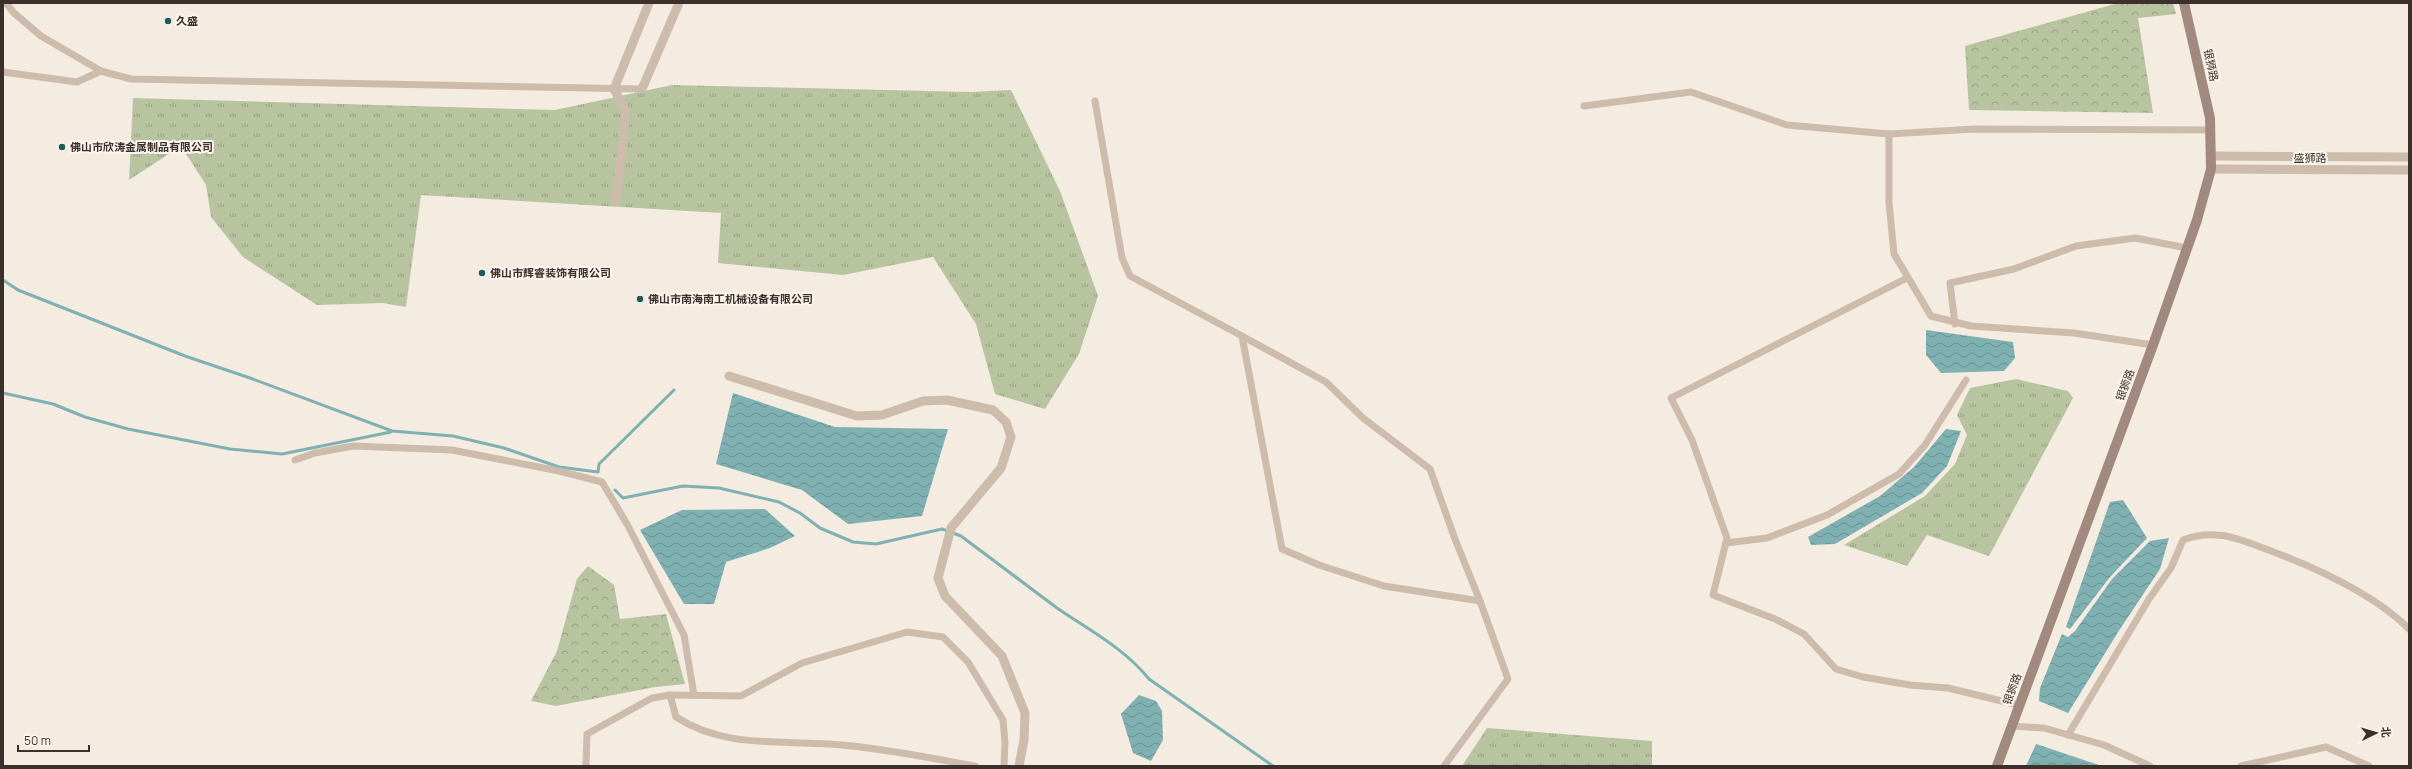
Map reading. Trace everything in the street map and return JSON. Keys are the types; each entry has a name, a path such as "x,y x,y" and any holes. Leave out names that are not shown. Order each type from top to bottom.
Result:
{"main road":[{"name":"银狮路","path":"1997,766 2153,345 2187,248 2211,169 2211,130 2184,3"}],"street":[{"path":"6,3 14,13 41,36 101,71 131,79 164,81 614,89 642,89 679,3"},
{"path":"614,89 649,3"},
{"path":"3,72 77,82 101,71"},
{"path":"614,89 626,111 616,202"},
{"path":"1584,106 1691,92 1787,125 1889,134 1975,129 2211,130"},
{"path":"1095,101 1122,258 1130,276 1326,382 1363,418 1430,469 1454,539 1480,601 1508,679 1444,766"},
{"path":"1889,134 1889,202 1894,254 1931,316 1955,324 2074,333 2153,345"},
{"name":"盛狮路","path":"2212,156 2409,158"},
{"name":"盛狮路","path":"2211,169 2409,170"},
{"path":"1955,324 1950,283 2014,269 2076,246 2135,238 2187,248"},
{"path":"1907,278 1671,398 1692,440 1727,538 1713,595 1775,619 1804,634 1836,669 1863,677 1910,685 1948,688 2018,706"},
{"path":"1242,336 1282,549 1319,565 1384,586 1480,601"},
{"path":"729,376 857,416 882,415 923,401 947,400 993,410 1006,422 1011,437 1001,468 950,531 938,578 945,596 1002,656 1025,713 1024,740 1019,766"},
{"path":"1726,543 1767,538 1827,515 1899,474 1925,445 1966,380"},
{"path":"295,460 315,453 353,446 452,450 559,471 602,482 627,524 684,635 694,695"},
{"path":"2068,735 2149,599 2171,568 2183,540 2196,535 2218,534 2302,562 2378,604 2409,629"},
{"path":"586,766 587,734 652,698 670,695 741,696 802,663 907,632 943,637 968,662 1003,720 1005,742 1004,766"},
{"path":"670,695 676,717 695,729 736,740 814,742 867,747 975,766"},
{"path":"2011,726 2044,728 2104,745 2150,766"},
{"path":"2241,766 2326,747 2369,766"}],"green space":[{"path":"2118,3 2173,3 2176,14 2138,18 2153,113 1969,110 1965,46"},
{"path":"672,85 970,92 1011,90 1060,191 1098,296 1079,354 1045,409 995,394 976,324 933,257 843,275 718,263 721,213 421,195 406,307 383,303 317,305 243,257 211,217 206,185 181,146 129,180 133,98 555,110"},
{"path":"2016,379 2068,391 2073,398 1989,556 1927,535 1907,566 1844,545 1925,496 1955,464 1967,435 1957,415 1970,388"},
{"path":"588,566 614,585 620,619 666,614 685,684 655,687 556,706 531,701 557,651 577,579"},
{"path":"1487,728 1652,741 1652,766 1462,766"}],"water":[{"path":"1926,330 2013,342 2015,358 2004,371 1941,373 1926,355"},
{"path":"733,393 835,427 948,429 922,516 848,524 802,490 716,464"},
{"path":"1946,429 1961,431 1947,466 1922,493 1835,544 1811,545 1808,537 1880,496 1914,467"},
{"path":"2123,500 2147,538 2110,577 2070,629 2066,627 2110,502"},
{"path":"765,509 795,536 770,548 726,562 714,604 684,604 640,530 682,510"},
{"path":"2169,538 2160,569 2120,629 2068,713 2039,701 2040,688 2062,634 2068,637 2075,631 2112,579 2150,541"},
{"path":"1139,695 1156,701 1162,711 1163,740 1151,761 1133,753 1121,714"},
{"path":"2036,744 2102,766 2026,766"}],"waterway":[{"path":"3,280 18,290 185,356 250,378 392,431 453,436 504,448 559,467 598,472 599,464 674,390"},
{"path":"3,393 53,404 85,417 128,429 230,449 282,454 391,432"},
{"path":"615,490 623,498 683,486 719,488 779,502 800,513 820,528 853,542 876,544 942,529 961,536 1057,608 1094,632 1129,658 1149,679 1273,766"}],"place":[{"name":"久盛","path":"168,21"},
{"name":"佛山市欣涛金属制品有限公司","path":"62,147"},
{"name":"佛山市辉睿装饰有限公司","path":"482,273"},
{"name":"佛山市南海南工机械设备有限公司","path":"640,299"}]}
